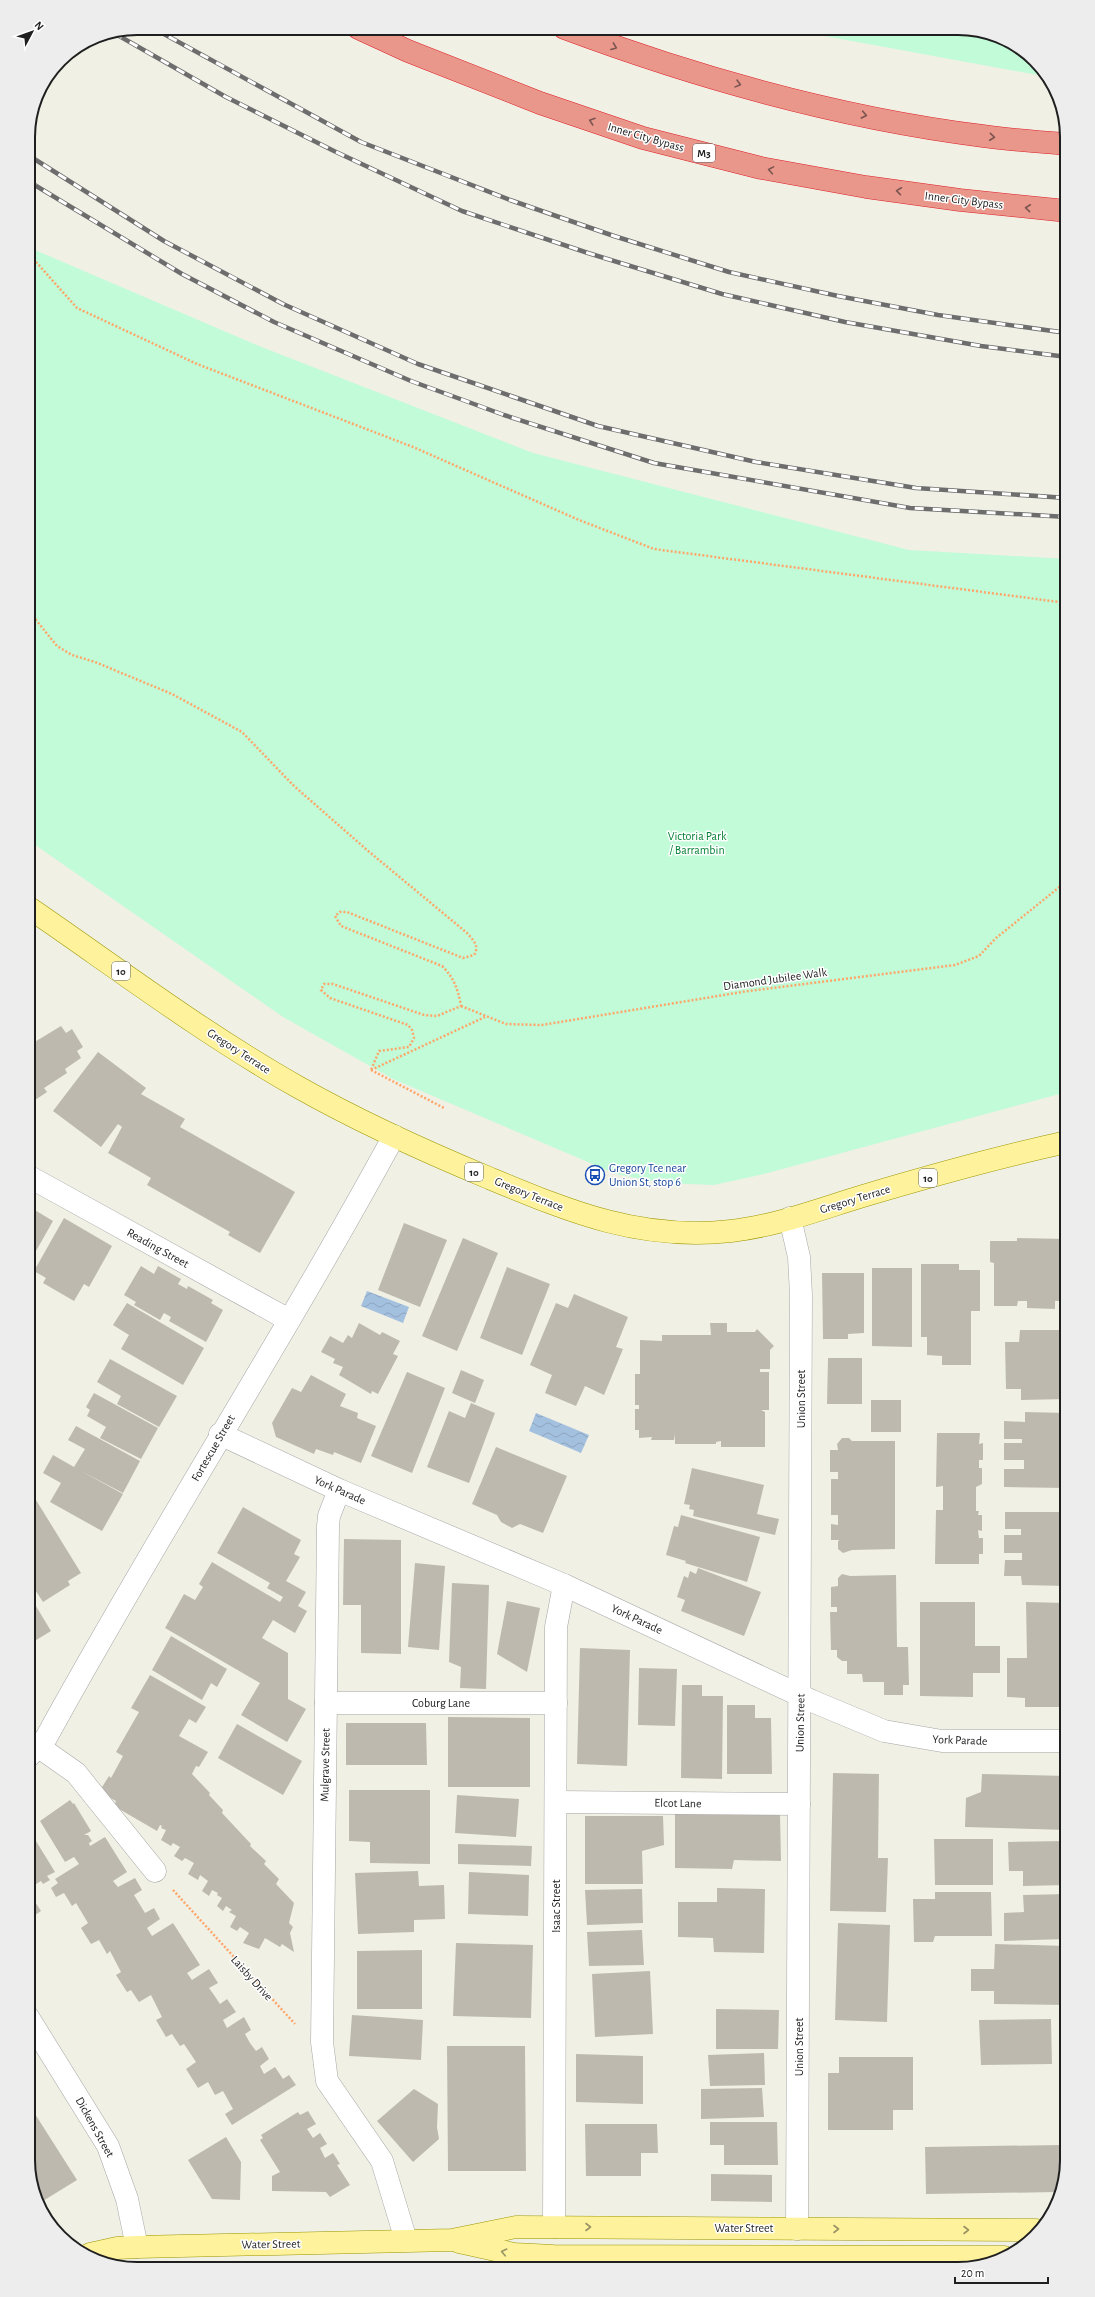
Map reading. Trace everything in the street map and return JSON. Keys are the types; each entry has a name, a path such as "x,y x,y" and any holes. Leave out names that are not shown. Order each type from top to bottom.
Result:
{"highway":[{"name":"Inner City Bypass","path":"373,35 408,51 533,100 643,138 762,168 866,187 960,200 1060,210"},
{"path":"583,35 639,56 828,108 936,129 1060,143"}],"main road":[{"name":"Gregory Terrace","path":"35,912 257,1063 333,1106 394,1136 555,1205 604,1222 639,1230 675,1234 732,1231 790,1218 907,1183 1060,1144"},
{"name":"Water Street","path":"96,2253 117,2248 137,2247 452,2240 516,2227 1032,2230"},
{"name":"Water Street","path":"452,2240 553,2262 989,2257"}],"street":[{"name":"Fortescue Street","path":"35,1750 220,1434 289,1320 394,1136"},
{"name":"Reading Street","path":"35,1180 289,1320"},
{"name":"Union Street","path":"790,1218 799,1257 800,1274 801,1695 797,2228"},
{"name":"York Parade","path":"220,1434 338,1490 564,1584 801,1695 884,1731 934,1740 1060,1740"},
{"name":"Mulgrave Street","path":"322,2042 328,1526 329,1516 338,1490"},
{"name":"Isaac Street","path":"554,2227 557,1802 556,1627 564,1584"},
{"name":"Coburg Lane","path":"326,1703 556,1703"},
{"path":"35,1752 76,1773 155,1871"},
{"name":"Elcot Lane","path":"557,1802 799,1804"},
{"name":"Dickens Street","path":"35,2028 108,2146 127,2199 137,2247"},
{"path":"322,2042 324,2069 327,2081 382,2161 406,2240"}],"path":[{"path":"35,261 77,308 197,364 413,447 579,520 654,548 1060,602"},
{"path":"35,619 57,646 72,655 102,664 172,694 242,732 294,786 367,850 467,933 476,944 476,951 469,958 347,912 340,912 334,916 341,926 442,966 453,977 459,993 461,1006 437,1016 424,1015 333,984 324,984 321,990 330,998 408,1025 412,1030 414,1038 409,1047 379,1051 371,1070"},
{"name":"Diamond Jubilee Walk","path":"461,1006 506,1024 542,1025 748,991 955,965 979,956 996,938 1060,887"},
{"path":"371,1070 486,1017"},
{"path":"371,1070 444,1108"},
{"name":"Laisby Drive","path":"155,1871 288,2019 322,2042"}],"green space":[{"path":"819,35 964,35 977,37 990,40 1014,52 1025,60 1039,75"},
{"name":"Victoria Park / Barrambin","path":"35,250 259,346 533,453 909,550 1060,559 1060,1094 764,1174 714,1185 662,1183 616,1174 393,1079 283,1017 35,845"}],"water":[{"path":"367,1291 409,1307 403,1323 361,1306"},
{"path":"536,1413 589,1435 581,1453 529,1431"}],"building":[{"path":"61,1026 66,1033 72,1029 83,1047 77,1051 81,1058 65,1069 67,1073 44,1088 47,1092 35,1100 35,1042"},
{"path":"98,1052 146,1088 141,1094 185,1119 180,1127 295,1192 260,1253 228,1235 230,1232 147,1185 151,1178 108,1153 122,1127 118,1124 101,1147 53,1111"},
{"path":"35,1210 53,1221 35,1253"},
{"path":"64,1218 112,1246 89,1287 84,1284 74,1301 43,1283 46,1278 35,1272"},
{"path":"404,1223 447,1240 420,1307 378,1290"},
{"path":"463,1238 498,1253 457,1351 422,1336"},
{"path":"1017,1238 1060,1239 1060,1301 1055,1301 1055,1309 1027,1308 1027,1301 1018,1301 1017,1306 994,1306 994,1263 990,1262 990,1241 1017,1241"},
{"path":"921,1264 959,1264 959,1270 980,1270 980,1311 971,1311 971,1365 942,1365 942,1356 927,1355 927,1337 921,1337"},
{"path":"141,1266 154,1274 158,1266 181,1279 178,1284 187,1289 188,1286 213,1300 211,1303 223,1310 206,1342 169,1321 171,1317 164,1313 160,1320 134,1305 136,1302 124,1295"},
{"path":"507,1267 550,1284 522,1355 480,1338"},
{"path":"872,1268 912,1268 912,1347 872,1346"},
{"path":"822,1273 864,1273 864,1333 848,1334 848,1339 823,1339"},
{"path":"574,1294 628,1317 616,1347 623,1349 604,1395 585,1386 576,1406 545,1393 552,1375 530,1365 556,1303 568,1308"},
{"path":"127,1303 204,1348 183,1385 121,1349 129,1335 113,1325"},
{"path":"359,1323 380,1335 382,1332 400,1341 393,1354 398,1356 378,1394 372,1391 371,1394 339,1375 343,1367 333,1363 335,1359 321,1352 330,1336 343,1343 348,1335 352,1338"},
{"path":"710,1323 727,1323 727,1332 755,1332 757,1329 774,1346 770,1350 770,1369 760,1369 760,1372 769,1372 769,1410 761,1410 765,1412 765,1447 721,1447 721,1441 716,1442 716,1444 675,1444 675,1434 674,1440 651,1440 652,1437 639,1438 639,1430 635,1430 635,1409 639,1409 639,1405 635,1405 635,1374 640,1374 640,1340 662,1341 662,1335 711,1335"},
{"path":"1020,1330 1060,1330 1060,1399 1021,1400 1021,1389 1006,1389 1005,1342 1019,1342"},
{"path":"828,1358 862,1358 862,1404 827,1404"},
{"path":"110,1359 177,1396 159,1427 117,1404 121,1396 97,1382"},
{"path":"461,1370 484,1380 475,1403 452,1393"},
{"path":"407,1372 445,1388 412,1473 371,1456"},
{"path":"311,1375 346,1394 340,1406 358,1413 357,1418 376,1426 361,1463 334,1452 333,1455 316,1449 314,1454 276,1437 272,1423 292,1388 301,1392"},
{"path":"94,1393 158,1428 141,1459 100,1438 106,1427 87,1416 90,1410 86,1407"},
{"path":"871,1400 901,1400 901,1432 871,1432"},
{"path":"471,1403 495,1413 469,1483 427,1467 449,1411 465,1418"},
{"path":"1025,1412 1060,1413 1060,1488 1004,1487 1004,1469 1024,1469 1024,1460 1004,1460 1004,1443 1022,1443 1022,1439 1004,1439 1004,1421 1025,1422"},
{"path":"76,1426 140,1461 123,1493 79,1470 123,1494 102,1531 50,1502 61,1483 43,1473 53,1455 74,1467 85,1449 68,1440"},
{"path":"937,1433 980,1433 979,1444 983,1443 983,1460 979,1460 979,1468 982,1468 982,1484 976,1487 976,1511 979,1511 978,1515 982,1515 982,1531 978,1530 979,1538 983,1538 983,1554 979,1554 979,1564 935,1564 936,1510 943,1510 943,1486 936,1487"},
{"path":"842,1438 849,1438 852,1441 895,1441 895,1549 852,1550 843,1553 838,1549 839,1540 831,1540 831,1524 838,1525 838,1515 831,1515 831,1479 838,1479 838,1472 830,1472 830,1450 838,1450 837,1444"},
{"path":"496,1447 567,1476 543,1533 520,1524 512,1528 501,1522 497,1515 472,1504"},
{"path":"692,1468 764,1485 757,1514 779,1519 775,1535 693,1516 694,1510 689,1509 690,1505 684,1504"},
{"path":"35,1501 81,1573 68,1581 70,1585 43,1602 35,1590"},
{"path":"243,1507 301,1540 294,1554 300,1557 286,1581 306,1592 298,1606 307,1611 295,1633 273,1620 262,1638 288,1653 288,1699 306,1709 287,1742 241,1715 260,1683 165,1628 184,1594 195,1600 203,1587 199,1584 212,1562 280,1602 283,1597 267,1588 270,1583 217,1553"},
{"path":"1005,1512 1060,1512 1060,1586 1022,1585 1021,1576 1004,1576 1005,1560 1022,1560 1022,1553 1004,1553 1004,1535 1021,1535 1021,1529 1005,1529"},
{"path":"681,1515 760,1537 747,1582 685,1563 686,1561 666,1555 674,1526 678,1527"},
{"path":"344,1539 401,1540 401,1654 361,1653 361,1605 343,1605"},
{"path":"415,1563 445,1566 439,1650 408,1647"},
{"path":"698,1568 761,1592 744,1636 681,1611 685,1600 677,1597 684,1576 688,1578 690,1571 696,1574"},
{"path":"842,1574 850,1576 896,1575 897,1647 908,1647 909,1685 903,1685 903,1695 884,1695 884,1682 863,1682 862,1674 847,1674 847,1661 842,1661 837,1657 837,1650 831,1650 830,1612 837,1612 837,1607 831,1607 831,1587 838,1586 838,1578"},
{"path":"452,1583 489,1585 486,1689 460,1688 461,1667 449,1662"},
{"path":"507,1601 540,1608 527,1672 497,1654"},
{"path":"920,1602 975,1602 975,1646 1000,1646 1000,1673 973,1673 973,1697 920,1696"},
{"path":"1026,1602 1060,1603 1060,1707 1025,1707 1025,1698 1007,1697 1007,1658 1027,1658"},
{"path":"35,1605 51,1631 35,1641"},
{"path":"171,1636 227,1669 217,1687 211,1683 202,1700 152,1670"},
{"path":"580,1648 630,1650 627,1766 577,1764"},
{"path":"639,1668 677,1669 675,1726 638,1725"},
{"path":"150,1675 206,1707 196,1723 189,1719 179,1736 208,1752 199,1767 196,1766 192,1774 210,1793 209,1795 223,1810 222,1813 251,1844 250,1846 266,1861 264,1864 279,1879 276,1884 294,1903 289,1923 293,1927 290,1933 294,1952 282,1944 280,1947 265,1938 259,1949 243,1943 249,1933 240,1927 237,1931 230,1927 236,1916 229,1912 232,1910 226,1906 223,1911 217,1906 222,1898 217,1895 218,1893 212,1890 209,1896 202,1891 208,1881 200,1875 198,1880 188,1874 194,1863 185,1858 182,1861 174,1856 180,1847 173,1843 171,1846 161,1840 166,1830 161,1828 162,1826 160,1825 157,1831 114,1806 116,1801 99,1792 109,1776 111,1778 123,1756 116,1752 139,1712 131,1708"},
{"path":"682,1685 702,1685 702,1696 723,1696 722,1779 681,1778"},
{"path":"727,1705 755,1705 755,1718 771,1718 772,1774 727,1774"},
{"path":"448,1717 530,1718 530,1787 448,1787"},
{"path":"346,1723 426,1723 427,1765 346,1765"},
{"path":"237,1724 302,1761 283,1795 218,1758"},
{"path":"833,1773 879,1774 878,1858 888,1858 886,1912 830,1911"},
{"path":"982,1774 1060,1776 1060,1830 965,1827 966,1798 981,1792"},
{"path":"349,1790 430,1790 430,1864 370,1863 370,1842 349,1841"},
{"path":"457,1795 519,1799 516,1837 455,1833"},
{"path":"70,1800 73,1804 74,1803 91,1831 84,1835 88,1835 92,1841 89,1843 90,1846 105,1837 127,1872 113,1881 118,1887 135,1878 142,1890 134,1895 145,1913 154,1908 160,1919 147,1928 152,1936 173,1923 200,1965 187,1973 192,1980 209,1969 218,1983 209,1988 220,2004 227,1999 236,2012 223,2020 227,2028 244,2017 251,2030 245,2034 250,2043 256,2051 262,2047 269,2059 260,2066 264,2074 275,2067 283,2079 289,2075 296,2085 232,2125 225,2114 233,2109 223,2091 215,2095 208,2082 198,2088 186,2069 196,2062 184,2044 180,2046 172,2034 166,2037 156,2020 162,2017 151,1995 139,2002 131,1990 127,1992 116,1975 121,1972 110,1951 107,1954 99,1940 91,1944 81,1928 88,1923 76,1903 72,1906 64,1893 56,1897 51,1888 58,1883 55,1879 79,1864 74,1857 65,1862 40,1821"},
{"path":"675,1813 780,1814 781,1861 734,1860 732,1869 675,1868"},
{"path":"585,1816 663,1816 664,1845 642,1851 643,1884 585,1884"},
{"path":"35,1839 55,1872 47,1876 50,1880 43,1884 41,1881 35,1885"},
{"path":"934,1839 993,1839 993,1885 935,1885"},
{"path":"1060,1841 1060,1885 1023,1886 1023,1871 1009,1871 1008,1842"},
{"path":"458,1844 532,1846 531,1866 458,1864"},
{"path":"418,1871 419,1886 444,1885 445,1919 414,1920 414,1932 358,1934 355,1873"},
{"path":"469,1872 529,1875 528,1916 468,1914"},
{"path":"717,1888 765,1889 764,1953 714,1952 713,1938 678,1937 678,1902 717,1902"},
{"path":"642,1889 643,1923 587,1925 585,1890"},
{"path":"935,1892 991,1892 992,1936 935,1936 933,1942 914,1942 913,1899 935,1899"},
{"path":"1060,1894 1060,1939 1004,1941 1004,1913 1024,1912 1023,1895"},
{"path":"35,1902 41,1911 35,1915"},
{"path":"838,1923 890,1925 887,2022 835,2020"},
{"path":"642,1930 644,1965 589,1966 587,1932"},
{"path":"456,1943 533,1945 531,2018 453,2016"},
{"path":"995,1944 1060,1946 1060,2005 994,2004 994,1991 971,1991 971,1969 994,1969"},
{"path":"422,1950 422,2009 357,2009 357,1951"},
{"path":"650,1971 653,2034 595,2037 592,1974"},
{"path":"716,2009 779,2010 778,2049 716,2049"},
{"path":"352,2015 423,2020 421,2060 349,2056"},
{"path":"1051,2019 1052,2064 981,2065 979,2020"},
{"path":"447,2046 525,2046 526,2171 448,2171"},
{"path":"764,2053 765,2085 710,2086 708,2055"},
{"path":"576,2054 643,2056 643,2104 576,2102"},
{"path":"839,2057 913,2057 913,2110 893,2110 893,2130 828,2130 828,2073 839,2073"},
{"path":"762,2088 764,2117 701,2119 701,2089"},
{"path":"414,2089 438,2104 437,2127 439,2139 413,2162 377,2121"},
{"path":"308,2111 316,2124 307,2129 313,2138 320,2133 327,2144 320,2148 325,2158 333,2153 340,2164 337,2165 350,2185 330,2197 326,2192 272,2191 272,2176 280,2172 260,2140 263,2138 261,2135 298,2112 300,2115"},
{"path":"35,2114 77,2180 44,2200 40,2192 36,2173"},
{"path":"710,2122 777,2122 778,2165 724,2165 724,2145 710,2145"},
{"path":"585,2124 657,2124 658,2153 641,2153 641,2176 586,2176"},
{"path":"226,2137 241,2162 240,2200 212,2199 188,2160"},
{"path":"1060,2145 1060,2166 1055,2192 926,2194 925,2147"},
{"path":"711,2174 772,2175 772,2202 711,2201"}],"railway":[{"path":"166,35 361,142 510,200 614,236 729,272 838,296 938,315 1060,332"},
{"path":"120,37 226,97 334,151 462,211 588,253 722,294 845,322 981,346 1060,356"},
{"path":"35,159 164,241 283,304 418,364 598,426 756,462 916,488 1060,498"},
{"path":"35,185 182,274 274,322 411,381 504,415 654,463 910,508 1060,517"}],"place":[{"name":"Gregory Tce near Union St, stop 6","path":"595,1175"}]}
